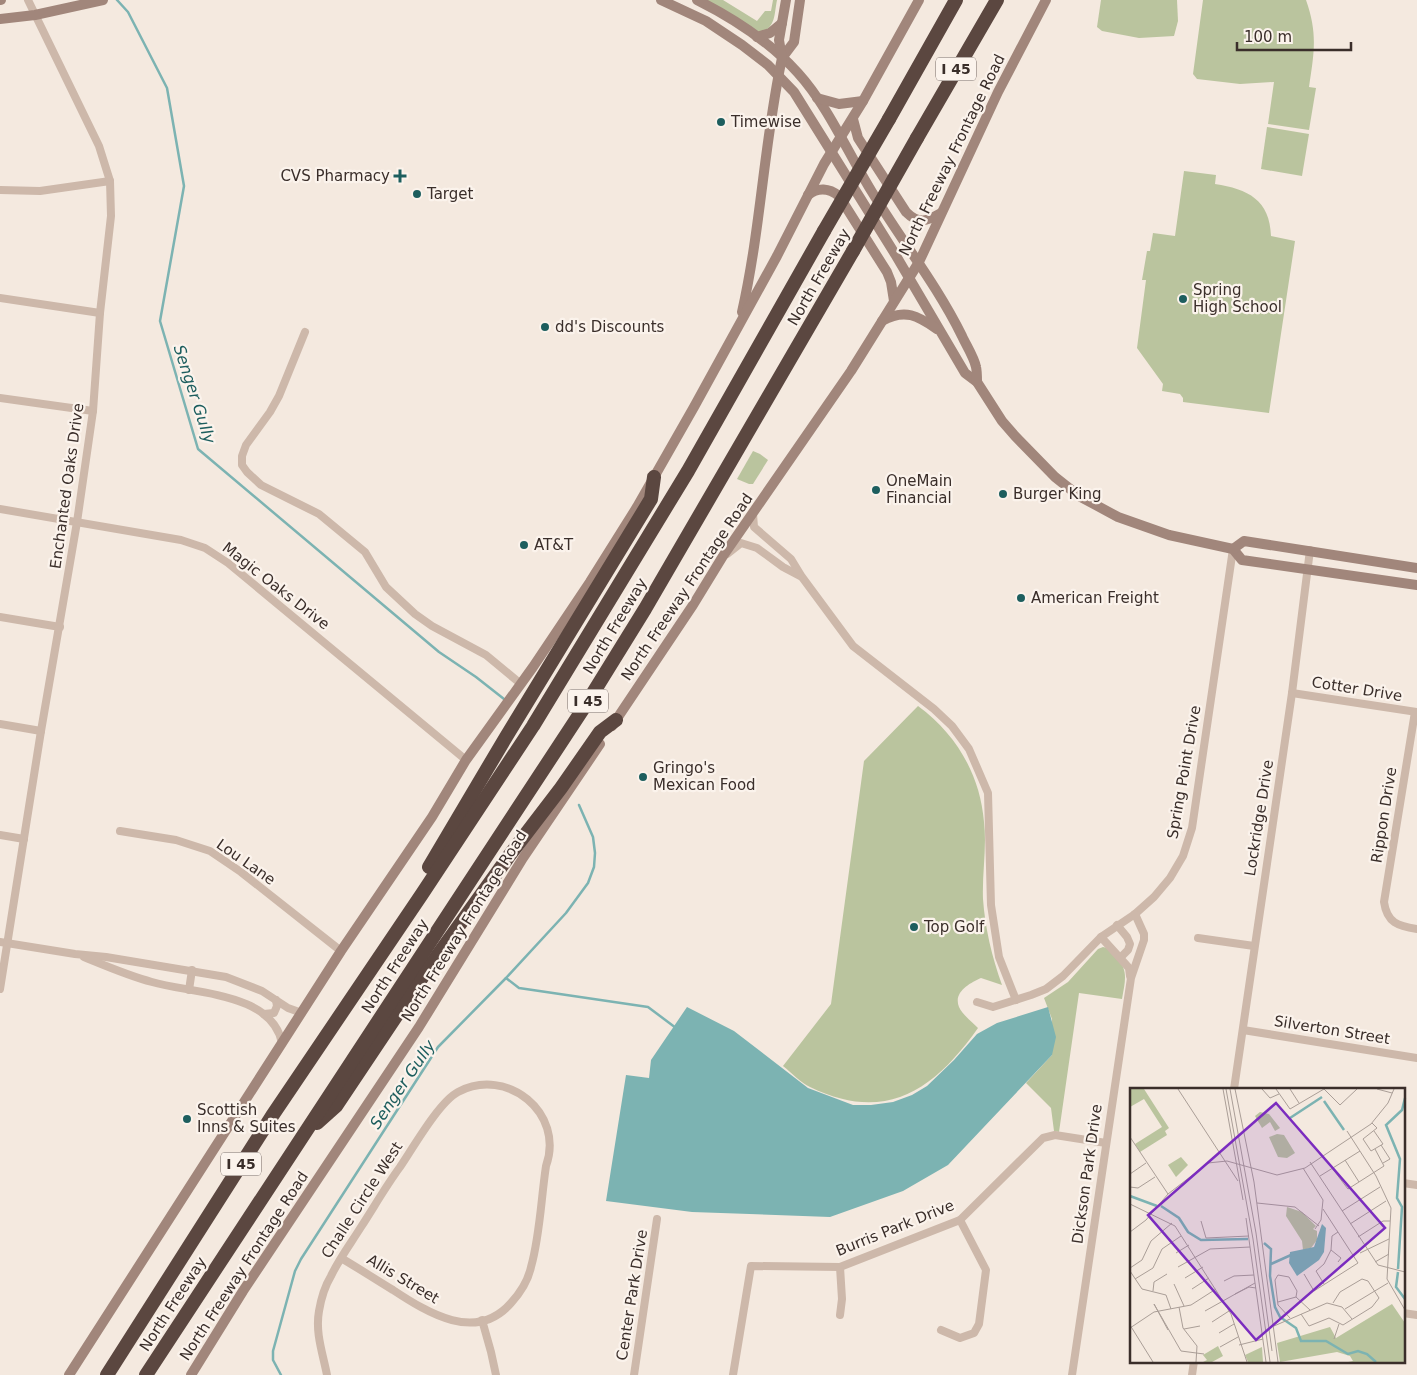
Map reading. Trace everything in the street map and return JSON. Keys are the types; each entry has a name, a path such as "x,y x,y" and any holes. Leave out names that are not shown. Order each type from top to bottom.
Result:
{"highway":[{"name":"North Freeway","path":"106,1375 272,1116 492,788 559,683 688,471 956,0"},
{"name":"North Freeway","path":"146,1375 585,706 645,609 997,0"},
{"path":"380,956 383,936 435,858 651,499 654,477"},
{"path":"302,1137 336,1106 427,970 509,856 561,788 600,732 616,720"}],"main road":[{"path":"661,0 706,21 742,45 768,65 794,92 832,150 965,373 977,382 1002,421 1015,436 1055,477 1079,496 1118,517 1169,535 1233,549 1242,560 1417,585"},
{"path":"697,0 714,8 757,37 797,72 817,98 898,234 919,262 956,324 976,366 977,382"},
{"path":"740,323 751,275 764,171 782,58 780,40 786,0"},
{"path":"782,58 794,42 800,0"},
{"path":"70,1375 341,951 432,817 466,760 590,582 654,477 777,256 832,150 853,119 918,0"},
{"name":"North Freeway Frontage Road","path":"191,1375 243,1291 419,1027 523,858 693,605 723,556 851,371 882,322 919,262 998,92 1046,0"},
{"path":"0,19 35,15 99,1"},
{"path":"757,37 770,33 782,22"},
{"path":"817,98 839,104 863,101"},
{"path":"853,119 858,138 906,212 913,218 922,221 931,219 941,213"},
{"path":"807,196 816,191 826,189 839,196 883,264 891,282 894,301"},
{"path":"882,322 891,317 907,314 920,318 941,332"},
{"path":"1233,549 1244,541 1417,568"}],"street":[{"name":"Enchanted Oaks Drive","path":"0,989 4,942 24,839 60,627 93,411 100,313 111,216 110,181 100,146 28,0"},
{"path":"0,190 40,191 110,181"},
{"path":"0,298 100,313"},
{"path":"305,332 279,396 246,445 242,456 242,465 261,485 319,514 365,552 386,587 415,614 432,626 486,654 520,684"},
{"path":"0,398 93,411"},
{"name":"Magic Oaks Drive","path":"0,509 182,540 215,554 466,760"},
{"path":"753,514 754,526 791,559 802,577 854,646 934,709 952,726 969,749 988,793 991,905 999,957 1016,1000"},
{"path":"723,556 742,543 757,548 783,567 802,577"},
{"name":"Spring Point Drive","path":"977,1002 993,1007 1046,989 1063,976 1101,937 1135,914 1154,897 1170,878 1182,856 1192,828 1233,549"},
{"name":"Lockridge Drive","path":"1234,1088 1292,693 1310,550"},
{"path":"0,617 60,627"},
{"name":"Cotter Drive","path":"1292,693 1416,712"},
{"name":"Rippon Drive","path":"1416,712 1384,902 1386,912 1391,920 1404,927 1417,929"},
{"path":"0,724 41,731"},
{"name":"Lou Lane","path":"120,831 176,840 210,852 241,872 341,951"},
{"path":"0,835 24,839"},
{"name":"Dickson Park Drive","path":"1072,1375 1130,978 1144,940 1144,934 1135,914"},
{"path":"1117,925 1130,944 1128,950 1120,958"},
{"path":"1101,937 1128,968 1130,978"},
{"path":"1198,938 1254,946"},
{"path":"4,942 192,970 239,981 262,991 288,1008 302,1013"},
{"path":"75,954 152,982 234,1000 264,1014 277,1027 282,1043"},
{"path":"189,990 192,970"},
{"path":"264,1014 274,1013 277,1006 276,1000"},
{"name":"Silverton Street","path":"1243,1030 1417,1058"},
{"name":"Challe Circle West","path":"327,1375 319,1338 319,1311 324,1289 341,1258 390,1181 449,1099 458,1092 476,1086 490,1084 496,1086"},
{"name":"Allis Street","path":"341,1258 422,1309 442,1318 470,1324 505,1311 524,1286 531,1268 550,1138 541,1115 533,1104 516,1092 496,1086"},
{"name":"Burris Park Drive","path":"733,1375 751,1266 840,1267 960,1220 1043,1138 1055,1135 1106,1143"},
{"path":"1404,1183 1417,1185"},
{"name":"Center Park Drive","path":"634,1375 657,1219"},
{"path":"941,1330 960,1338 974,1332 980,1324 986,1270 960,1220"},
{"path":"840,1267 842,1298 840,1315"},
{"path":"1404,1313 1417,1315"},
{"path":"482,1320 496,1375"},
{"path":"1192,1375 1194,1362"}],"green space":[{"path":"706,0 723,0 757,21 765,11 771,11 773,0 777,0 772,23 762,33"},
{"path":"1101,0 1177,0 1178,21 1174,36 1139,38 1102,31 1097,27"},
{"path":"1203,0 1306,0 1314,34 1309,87 1316,88 1309,130 1268,124 1274,82 1240,84 1197,79 1193,74"},
{"path":"1267,127 1309,134 1302,176 1261,169"},
{"path":"1184,171 1216,175 1215,184 1238,189 1255,198 1262,205 1266,213 1270,224 1271,236 1295,241 1269,413 1183,402 1180,394 1162,391 1163,384 1137,348 1146,280 1142,280 1147,251 1150,251 1153,233 1175,236"},
{"path":"753,451 768,460 753,484 749,484 737,479"},
{"name":"Top Golf","path":"918,706 932,717 955,742 971,772 982,804 985,831 983,899 985,921 1002,985 981,978 968,985 960,993 958,997 959,1007 978,1028 944,1069 926,1084 906,1095 885,1101 862,1102 837,1098 810,1087 783,1066 831,1004 864,761"},
{"path":"1103,947 1110,951 1123,967 1125,976 1122,999 1079,993 1059,1132 1054,1131 1051,1108 1026,1083 1052,1055 1052,1019 1044,998 1068,982 1098,949"}],"water":[{"path":"687,1007 734,1031 808,1088 853,1105 893,1102 912,1095 927,1086 977,1034 997,1023 1048,1007 1056,1037 1052,1055 948,1165 903,1191 830,1217 692,1212 606,1201 626,1075 649,1078 651,1060"}],"waterway":[{"name":"Senger Gully","path":"117,0 128,12 167,88 184,186 160,321 198,449 439,652 504,699"},
{"name":"Senger Gully","path":"281,1375 273,1360 273,1351 295,1271 301,1259 438,1047 506,978 566,913 588,883 594,867 595,853 593,837 579,805"},
{"path":"506,978 519,988 648,1007 676,1028"}],"place":[{"name":"Timewise","path":"721,122"},
{"name":"CVS Pharmacy","path":"400,176"},
{"name":"Target","path":"417,194"},
{"name":"Spring High School","path":"1183,299"},
{"name":"dd's Discounts","path":"545,327"},
{"name":"OneMain Financial","path":"876,490"},
{"name":"Burger King","path":"1003,494"},
{"name":"AT&T","path":"524,545"},
{"name":"American Freight","path":"1021,598"},
{"name":"Gringo's Mexican Food","path":"643,777"},
{"name":"Top Golf","path":"914,927"},
{"name":"Scottish Inns & Suites","path":"187,1119"}]}
